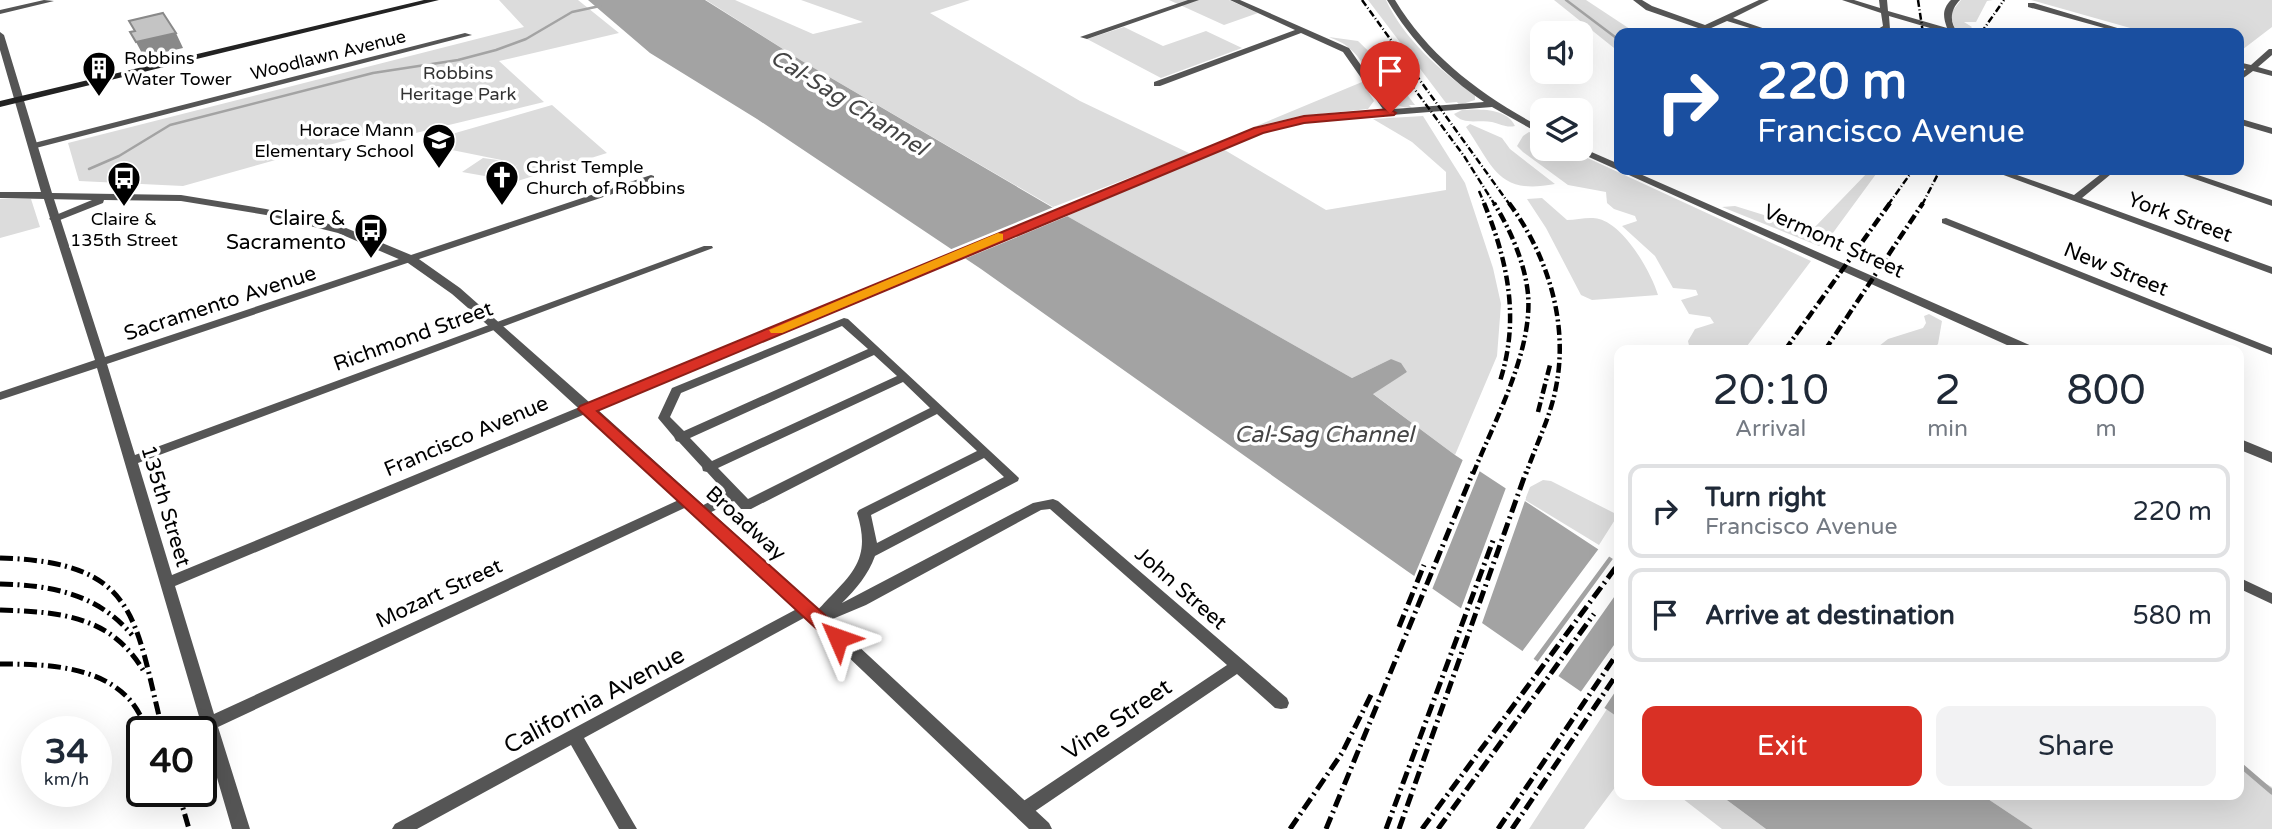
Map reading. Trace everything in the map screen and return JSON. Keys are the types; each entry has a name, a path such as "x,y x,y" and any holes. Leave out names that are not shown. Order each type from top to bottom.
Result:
{"main road":[{"path":"0,104 435,0"}],"street":[{"path":"1084,37 1195,0"},
{"path":"1234,0 1346,50 1390,113"},
{"path":"1391,0 1417,38 1433,55 1495,104 1530,125"},
{"path":"1637,0 1650,8 1705,28 1765,0"},
{"path":"1846,0 1937,28"},
{"path":"1883,0 1885,28"},
{"path":"1951,28 1946,11 1948,5 1955,0"},
{"path":"0,12 50,1"},
{"path":"2031,5 2112,28"},
{"path":"1727,18 1758,28"},
{"path":"1157,84 1302,30"},
{"path":"0,35 3,55 48,196"},
{"name":"Woodlawn Avenue","path":"33,146 468,35"},
{"path":"2244,75 2272,51"},
{"path":"2244,66 2272,74"},
{"name":"Francisco Avenue","path":"168,583 1063,210 1282,123 1495,104"},
{"path":"2244,123 2272,131"},
{"name":"Vermont Street","path":"1593,157 1614,166"},
{"path":"4,195 29,187 37,181 41,172"},
{"name":"Vermont Street","path":"1634,175 2017,345"},
{"name":"York Street","path":"2009,175 2270,268"},
{"path":"2075,199 2105,175"},
{"path":"2189,175 2272,203"},
{"name":"Sacramento Avenue","path":"0,396 651,178"},
{"name":"Broadway","path":"4,195 181,198 266,212 342,230 412,260 456,291 497,326 813,614 1042,829"},
{"name":"135th Street","path":"48,196 101,362 206,716"},
{"path":"55,219 110,197"},
{"name":"New Street","path":"1946,221 2272,352"},
{"name":"Richmond Street","path":"131,461 708,248"},
{"path":"871,552 1013,478 939,408 845,321 676,391 664,418 746,506 939,408"},
{"path":"680,438 876,350"},
{"path":"708,468 905,377"},
{"path":"2244,446 2272,458"},
{"path":"813,614 861,574 871,552 871,532 864,513 986,452"},
{"name":"Mozart Street","path":"217,720 694,506 734,495"},
{"name":"California Avenue","path":"401,829 813,614 861,601 1038,506 1053,504"},
{"name":"John Street","path":"1053,504 1281,703"},
{"path":"2244,585 2272,599"},
{"name":"Vine Street","path":"1022,811 1238,665"},
{"path":"575,737 628,829"},
{"name":"135th Street","path":"217,753 241,829"}],"green space":[{"name":"Robbins Heritage Park","path":"499,0 578,0 619,33 499,61 544,102 395,138 390,128 183,186 79,181 68,143 524,27"},
{"path":"706,0 735,0 813,34 863,22 801,0 970,0 930,13 1080,101 1191,154 1053,207 802,61"},
{"path":"1169,0 1229,0 1258,13 1224,25"},
{"path":"1368,0 1386,0 1413,41 1436,65 1475,95 1475,100 1459,105 1457,102 1446,103"},
{"path":"1554,0 1586,0 1628,28 1614,28 1614,48 1593,31 1593,21 1580,21"},
{"path":"1961,0 1993,0 1987,1 1976,22 1964,22 1971,28 1955,28 1950,14"},
{"path":"2031,0 2272,0 2272,27 2244,48 2244,28 2130,28"},
{"path":"1124,27 1163,46 1206,31 1242,48 1161,78 1087,39"},
{"path":"1329,37 1358,41 1388,70 1415,105 1409,105 1412,108 1399,106 1390,101 1382,94 1357,56 1345,45"},
{"path":"1362,82 1374,101 1368,109 1300,116 1254,127"},
{"path":"552,105 607,153 498,187 496,180 519,164 496,178 462,172 483,158 511,162 447,149 438,138"},
{"path":"1462,110 1499,113 1511,120 1515,126 1462,120 1454,114"},
{"path":"1423,116 1465,183 1493,268 1501,304 1497,356 1455,455 1372,393 1407,372 1391,359 1352,378 1067,216 1223,149 1326,210 1446,190 1446,172 1412,142 1373,119"},
{"path":"1470,124 1502,138 1510,149 1555,184 1536,186 1509,182 1491,166 1466,127"},
{"path":"1530,132 1530,157 1517,146 1523,136"},
{"path":"1535,161 1593,161 1614,170 1614,175 1624,175 1811,261 1748,345 1689,345 1688,341 1695,329 1714,323 1710,317 1689,314 1681,300 1698,295 1696,290 1673,288 1655,256 1622,226 1637,221 1635,216 1614,209 1607,203 1606,192 1568,185"},
{"path":"1865,175 1875,175 1827,241 1819,246 1722,207 1735,206 1812,230"},
{"path":"1542,198 1567,220 1595,218 1609,223 1636,251 1658,295 1592,300 1581,295 1546,228 1527,199"},
{"path":"0,199 31,199 40,227 0,238"},
{"path":"1929,314 1942,321 1937,345 1880,345 1888,339 1923,328 1926,323 1924,316"},
{"path":"1543,480 1551,481 1614,513 1614,521 1599,545 1525,500 1530,487"},
{"path":"1607,709 1614,714 1614,789 1584,829 1529,829"},
{"path":"2244,768 2255,778 2272,787 2272,829 2033,829 1990,800 2244,800"},
{"path":"1684,800 1727,800 1766,829 1722,829"}],"water":[{"name":"Cal-Sag Channel","path":"588,0 705,0 802,61 1067,216 1352,378 1391,359 1401,363 1407,372 1373,394 1455,455 1614,560 1614,715 981,269 757,119 650,53"},
{"path":"1727,800 1990,800 2033,829 1766,829"}],"pier":[{"path":"1056,206 1070,215 962,260 949,250"},
{"path":"1464,457 1481,468 1431,592 1413,579"},
{"path":"1507,485 1526,498 1481,626 1460,611"},
{"path":"1600,547 1611,554 1532,661 1521,653"},
{"path":"1614,557 1614,597 1557,678 1536,664"},
{"path":"1614,645 1614,694 1603,710 1580,693"}],"building":[{"path":"163,13 176,33 136,42 130,32 135,31 129,21"}],"waterway":[{"path":"1566,0 1614,36"},
{"path":"89,169 119,156 170,125 373,73 458,60 496,50 526,39 572,12 600,6"},
{"path":"2244,768 2272,792"}],"railway":[{"path":"1362,0 1510,205"},
{"path":"1918,0 1922,28"},
{"path":"1984,28 2004,0"},
{"path":"1410,83 1464,156 1495,205"},
{"path":"1888,205 1909,175"},
{"path":"1922,205 1937,175"},
{"path":"1479,191 1485,205"},
{"path":"1484,203 1505,269 1510,313 1506,358 1500,381"},
{"path":"1473,474 1510,386 1528,316 1528,294 1520,258 1494,203"},
{"path":"1509,203 1535,245 1545,268 1560,342 1555,392 1526,474"},
{"path":"1789,345 1890,203"},
{"path":"1828,345 1923,203"},
{"path":"1538,412 1550,365"},
{"path":"1326,829 1473,472"},
{"path":"1399,829 1526,472"},
{"path":"1386,829 1494,538"},
{"path":"0,558 46,562 80,571 105,585 123,604 135,628 159,716"},
{"path":"1399,627 1424,565"},
{"path":"1422,829 1614,570"},
{"path":"0,584 37,587 72,594 104,610 132,635"},
{"path":"0,610 62,615 99,627 130,652 143,670"},
{"path":"1438,829 1594,614"},
{"path":"1498,829 1614,658"},
{"path":"0,664 51,666 86,673 116,688 129,699 141,716"},
{"path":"1512,829 1614,678"},
{"path":"1290,829 1342,753 1373,691"},
{"path":"183,807 189,829"}],"slow traffic":[{"path":"777,330 998,237"}],"place":[{"name":"Robbins Water Tower","path":"99,98"},
{"name":"Horace Mann Elementary School","path":"439,170"},
{"name":"Christ Temple Church of Robbins","path":"502,207"},
{"name":"Claire & 135th Street","path":"124,208"},
{"name":"Claire & Sacramento","path":"371,260"}],"route":[{"path":"838,638 586,409 1259,130 1304,119 1390,113"}]}
